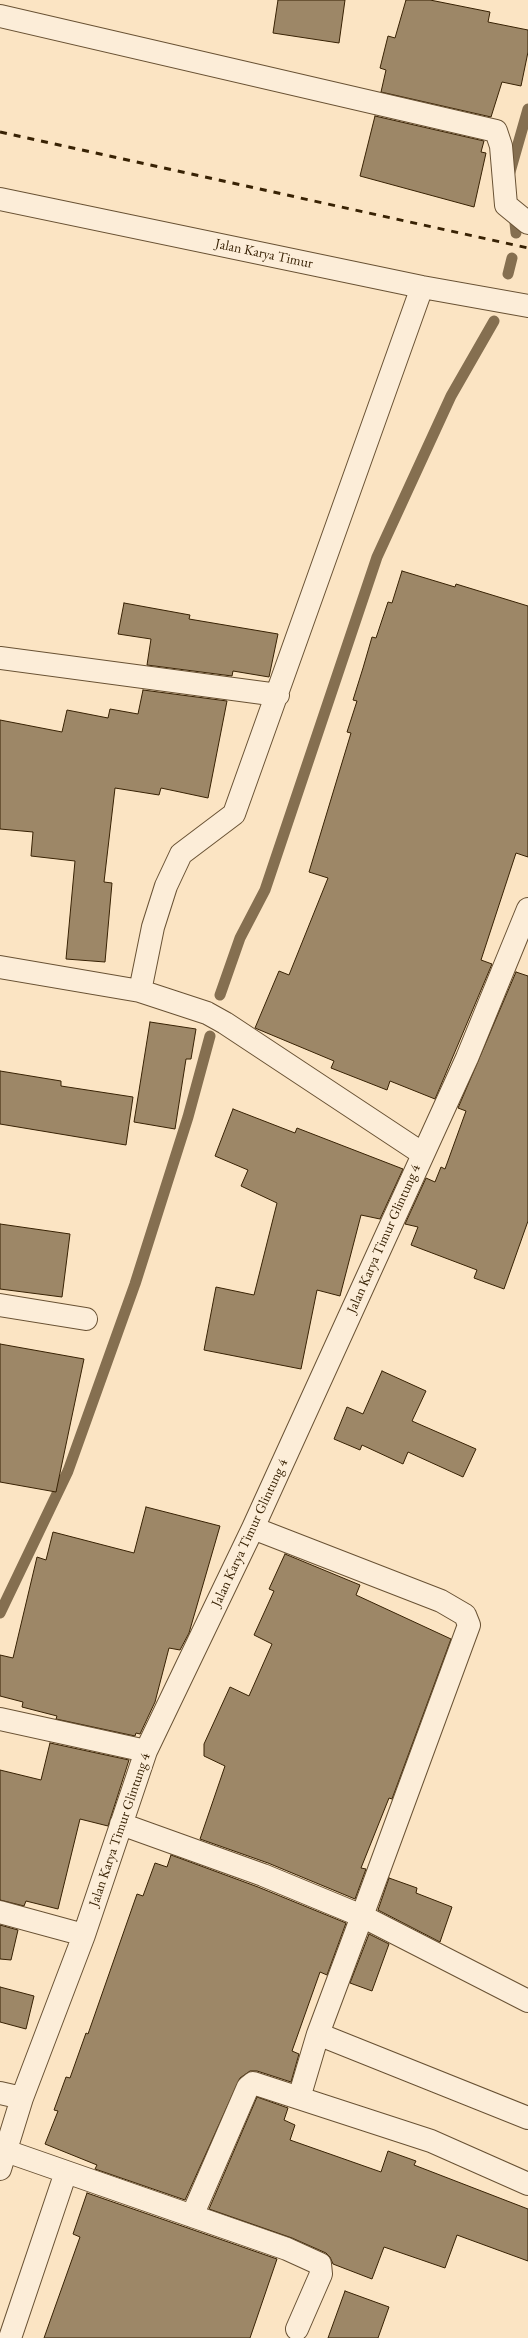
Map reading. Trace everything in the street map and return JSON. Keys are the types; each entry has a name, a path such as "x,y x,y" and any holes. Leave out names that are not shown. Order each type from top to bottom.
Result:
{"street":[{"path":"0,16 496,131 501,146 506,205 528,223"},
{"name":"Jalan Karya Timur","path":"0,199 422,287 528,306"},
{"path":"140,991 153,927 166,886 182,854 234,814 278,695 422,287"},
{"path":"0,658 278,695"},
{"name":"Jalan Karya Timur Glintung 4","path":"3,2160 22,2098 84,1935 146,1751 253,1528 467,1058 528,909"},
{"path":"0,968 140,991 207,1013 225,1023 423,1154"},
{"path":"0,1305 86,1319"},
{"path":"253,1528 441,1601 465,1615 469,1625 318,2034 299,2098"},
{"path":"0,1719 146,1751"},
{"path":"121,1824 263,1875 362,1916 528,2001"},
{"path":"0,1912 84,1935"},
{"path":"318,2034 528,2118"},
{"path":"192,2216 248,2087 254,2084 431,2142 528,2184"},
{"path":"0,2093 22,2098"},
{"path":"3,2160 66,2172 287,2249 320,2264 321,2274 297,2329"},
{"path":"10,2338 66,2172"}],"building":[{"path":"278,0 345,0 339,43 273,33"},
{"path":"406,0 430,0 490,12 488,22 528,30 528,52 521,86 502,82 491,117 381,92 386,70 380,68 388,36 395,38"},
{"path":"375,116 484,141 481,152 486,153 474,207 360,176"},
{"path":"402,571 455,587 456,584 528,606 528,857 516,853 481,960 492,964 435,1099 390,1081 387,1090 331,1068 334,1061 255,1028 279,971 289,975 328,878 309,872 351,733 347,732 357,701 353,700 372,637 376,638 388,602 392,603"},
{"path":"124,603 190,615 189,619 278,634 269,677 233,671 232,676 147,665 151,639 118,634"},
{"path":"143,690 227,701 208,798 161,788 159,795 115,788 104,882 112,883 105,962 66,959 75,861 31,856 33,832 0,829 0,720 62,732 67,710 108,718 110,709 138,714"},
{"path":"516,972 528,976 528,1221 504,1289 474,1278 477,1270 411,1245 418,1227 405,1224 426,1178 435,1182 441,1167 445,1169 466,1111 458,1108"},
{"path":"150,1022 196,1029 191,1059 186,1059 175,1129 134,1122"},
{"path":"0,1071 61,1081 61,1086 133,1097 126,1145 0,1124"},
{"path":"233,1109 295,1133 297,1128 403,1169 380,1219 361,1215 340,1296 317,1290 301,1369 204,1350 216,1287 254,1295 277,1203 241,1186 248,1170 215,1156"},
{"path":"0,1224 70,1234 62,1297 0,1289"},
{"path":"0,1344 84,1359 56,1492 0,1482"},
{"path":"382,1371 426,1391 412,1421 476,1449 463,1477 408,1452 403,1464 362,1445 360,1450 334,1439 347,1407 363,1414"},
{"path":"146,1507 220,1526 189,1633 180,1650 169,1648 155,1702 140,1734 136,1733 135,1736 56,1719 57,1716 22,1707 23,1702 0,1696 0,1655 13,1658 37,1557 46,1560 53,1532 134,1553"},
{"path":"285,1554 360,1585 356,1595 451,1639 392,1799 389,1798 361,1868 366,1869 355,1899 268,1863 200,1839 225,1766 204,1756 204,1744 230,1687 249,1696 272,1644 254,1635 274,1591 269,1589"},
{"path":"50,1743 129,1760 108,1826 80,1819 58,1909 26,1901 24,1906 0,1900 0,1770 41,1780"},
{"path":"171,1855 258,1887 346,1923 327,1975 320,1972 292,2051 299,2054 291,2082 257,2071 250,2071 240,2078 185,2200 95,2169 97,2165 45,2144 58,2111 54,2110 66,2077 70,2078 86,2033 88,2034 137,1894 143,1896 155,1863 167,1867"},
{"path":"389,1878 417,1888 416,1893 452,1907 440,1942 378,1910"},
{"path":"0,1925 18,1930 11,1960 0,1959"},
{"path":"369,1934 389,1944 372,1991 350,1983"},
{"path":"0,1987 34,1996 26,2029 0,2022"},
{"path":"257,2097 288,2108 284,2120 295,2125 290,2140 381,2172 388,2151 416,2161 414,2165 528,2209 528,2261 457,2235 445,2268 384,2247 372,2279 333,2264 330,2257 326,2253 292,2238 209,2209"},
{"path":"87,2193 277,2259 250,2338 44,2338 80,2237 73,2234"},
{"path":"345,2291 389,2307 378,2338 328,2338"}],"waterway":[{"path":"510,172 528,109"},
{"path":"514,213 516,233"},
{"path":"508,274 512,258"},
{"path":"220,995 240,938 265,890 377,557 451,396 494,321"},
{"path":"0,1613 68,1471 135,1284 188,1117 210,1036"}],"railway":[{"path":"0,132 528,248"}]}
